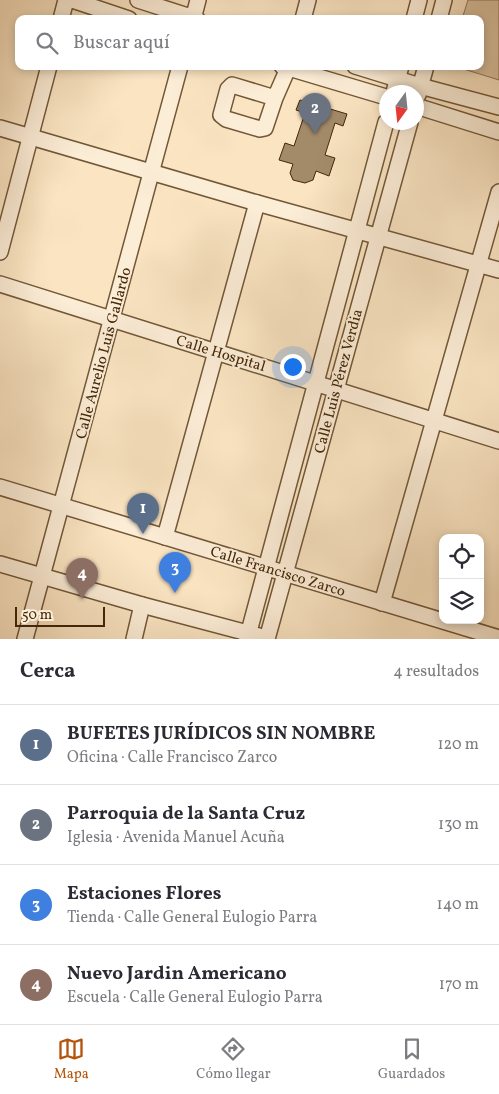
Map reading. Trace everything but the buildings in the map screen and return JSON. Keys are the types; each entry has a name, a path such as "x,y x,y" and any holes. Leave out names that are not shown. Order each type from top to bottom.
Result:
{"street":[{"path":"62,15 66,0"},
{"path":"72,0 117,15"},
{"path":"138,0 185,15"},
{"path":"195,15 198,0"},
{"path":"304,15 308,0"},
{"path":"415,15 419,0"},
{"path":"440,15 444,0"},
{"path":"0,252 48,70"},
{"name":"Calle Aurelio Luis Gallardo","path":"25,639 179,70"},
{"path":"275,98 286,70"},
{"path":"297,70 379,95"},
{"path":"368,70 398,79"},
{"path":"420,85 425,70"},
{"path":"424,93 499,107"},
{"path":"424,109 499,132"},
{"path":"0,128 257,203 499,270"},
{"name":"Calle Luis Pérez Verdia","path":"248,636 384,130"},
{"name":"Calle Luis Pérez Verdia","path":"267,639 408,130"},
{"path":"382,603 499,192"},
{"path":"165,537 257,203"},
{"name":"Calle Hospital","path":"0,284 499,440"},
{"name":"Calle Francisco Zarco","path":"0,487 499,638"},
{"path":"0,564 248,636 267,639"},
{"path":"134,639 142,606"}],"shaded area":[{"path":"468,0 499,0 499,80 467,70 484,70 484,15 463,15"}],"place":[{"name":"Parroquia de la Santa Cruz","path":"315,134"},
{"name":"BUFETES JURÍDICOS SIN NOMBRE","path":"143,534"},
{"name":"Estaciones Flores","path":"175,593"},
{"name":"Nuevo Jardin Americano","path":"82,599"}]}
